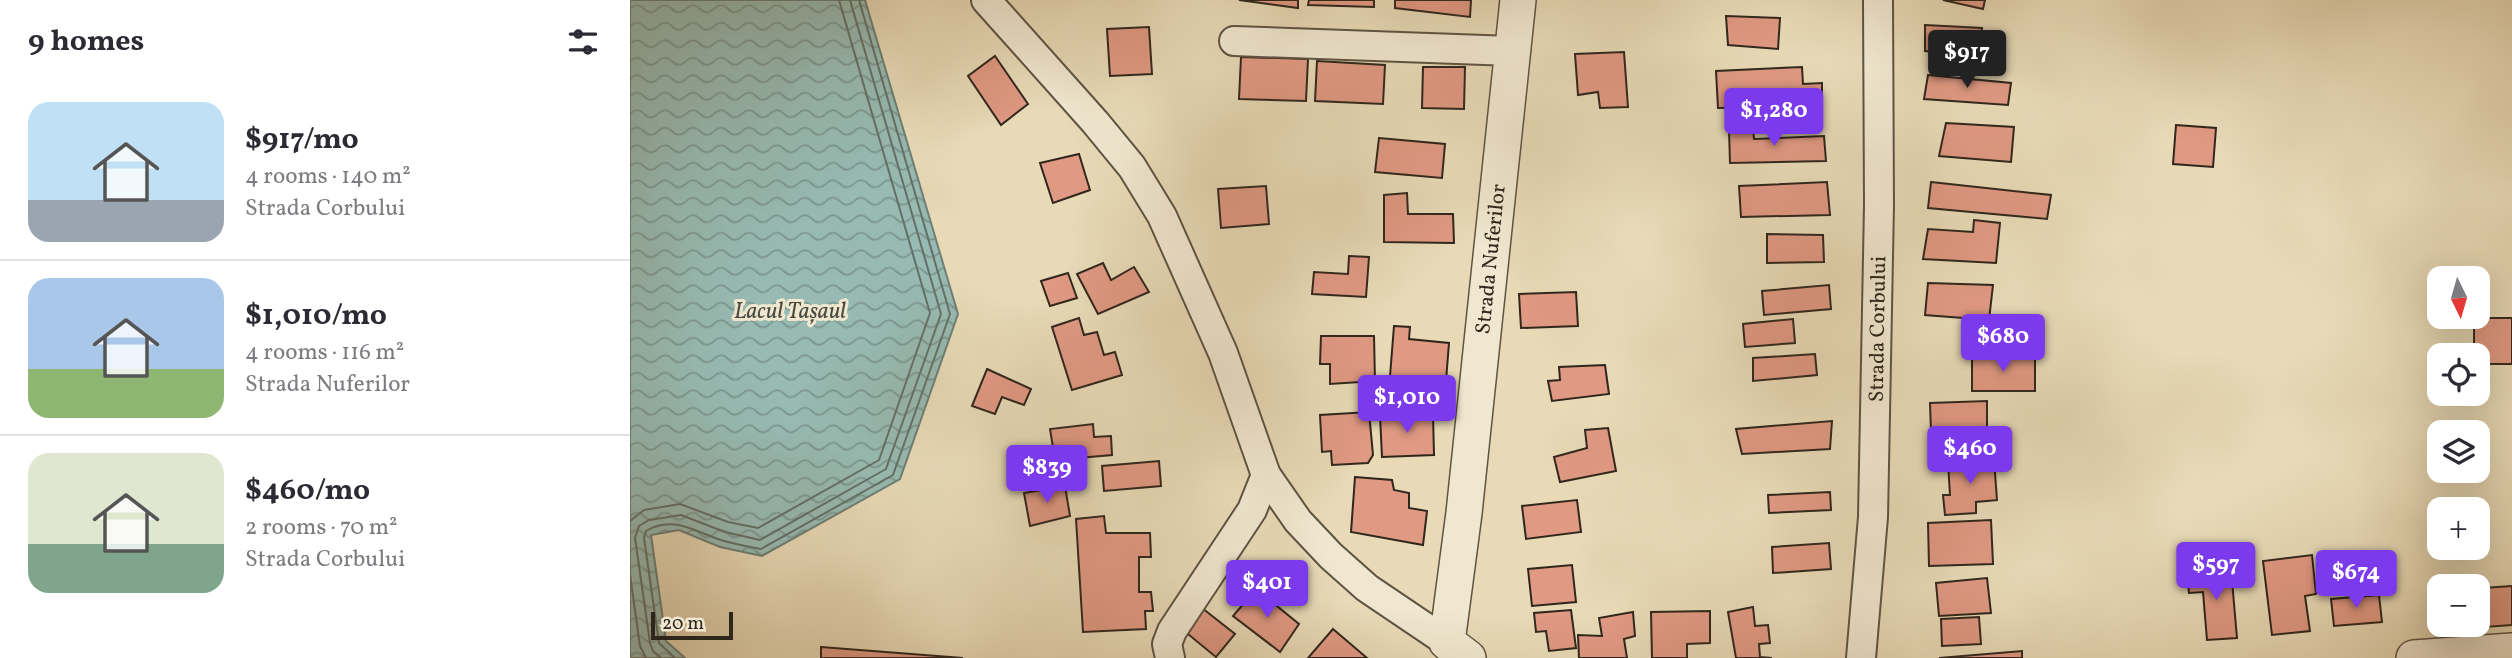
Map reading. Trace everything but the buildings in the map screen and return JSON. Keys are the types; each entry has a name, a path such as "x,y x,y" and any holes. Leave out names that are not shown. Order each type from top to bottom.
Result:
{"street":[{"path":"986,0 1096,122 1132,167 1162,216 1223,353 1266,475 1298,521 1331,556 1367,587 1458,650"},
{"name":"Strada Nuferilor","path":"1458,650 1464,513 1518,0"},
{"name":"Strada Corbului","path":"1861,658 1873,517 1879,205 1878,0"},
{"path":"1234,41 1512,51"},
{"path":"1170,658 1167,644 1172,631 1252,510 1266,475"},
{"path":"2416,658 2512,651"}],"water":[{"name":"Lacul Tașaul","path":"630,0 865,0 958,314 900,479 762,556 720,547 679,530 651,535 666,641 685,658 630,658"}]}
